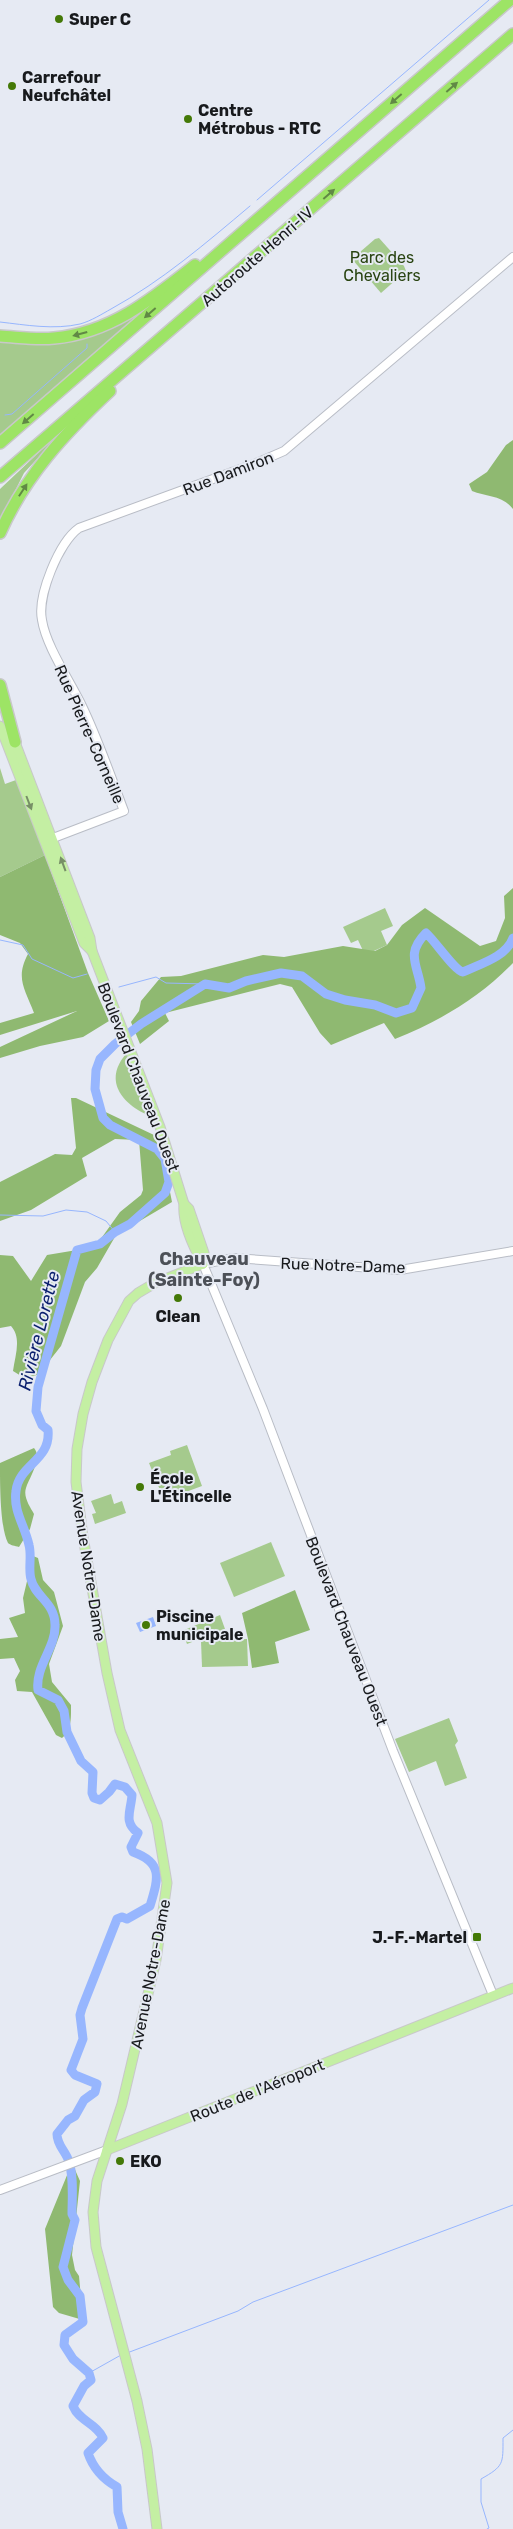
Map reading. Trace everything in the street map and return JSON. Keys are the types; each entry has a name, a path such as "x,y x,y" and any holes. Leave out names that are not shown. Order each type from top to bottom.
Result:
{"highway":[{"name":"Autoroute Henri-IV","path":"0,443 510,0"},
{"name":"Autoroute Henri-IV","path":"0,476 513,34"},
{"path":"0,336 52,338 74,336 123,318 161,292 266,211"},
{"path":"0,532 26,484 66,434 227,288 278,238"},
{"path":"0,480 53,431"},
{"path":"0,685 15,742"}],"main road":[{"name":"Boulevard Chauveau Ouest","path":"0,705 15,742 84,943 92,951 168,1148 184,1204 184,1212 195,1248 203,1264"},
{"name":"Boulevard Chauveau Ouest","path":"0,726 49,840"},
{"name":"Avenue Notre-Dame","path":"157,2529 138,2401 96,2247 93,2212 97,2181 122,2104 154,1968 166,1906 167,1883 157,1823 120,1730 107,1673 82,1528 76,1482 77,1449 82,1414 92,1382 116,1324 129,1301 138,1293 155,1284 203,1264"},
{"name":"Route de l'Aéroport","path":"107,2150 513,1988"}],"street":[{"name":"Rue Damiron","path":"56,656 42,622 42,598 59,554 72,533 79,528 270,459 284,451 513,257"},
{"name":"Rue Pierre-Corneille","path":"49,840 124,812 82,706 56,656"},
{"name":"Rue Notre-Dame","path":"203,1264 234,1258 400,1270 513,1251"},
{"name":"Boulevard Chauveau Ouest","path":"203,1264 264,1409 393,1751 493,1996"},
{"name":"Route de l'Aéroport","path":"0,2190 107,2150"}],"green space":[{"name":"Parc des Chevaliers","path":"379,238 404,266 406,271 381,293 352,259 375,239"},
{"path":"136,315 137,317 0,435 0,340 94,335"},
{"path":"71,422 24,473 0,521 0,489"},
{"path":"513,440 513,509 504,501 472,491 469,484 487,472 506,445"},
{"path":"0,768 5,784 16,780 45,855 0,877"},
{"path":"45,855 88,973 109,1021 83,1037 40,1046 0,1058 0,1047 77,1011 0,1035 0,1023 34,1013 22,977 24,962 28,954 20,943 0,935 0,877"},
{"path":"513,888 513,963 473,998 428,1024 395,1039 384,1023 331,1045 320,1033 292,987 280,984 165,1013 169,1021 140,1044 131,1022 139,1011 141,1001 161,977 181,976 263,955 284,957 343,946 375,951 387,945 402,925 425,908 480,946 496,941 505,918 504,896"},
{"path":"385,908 393,926 381,931 387,945 365,955 358,940 351,943 343,927"},
{"path":"127,1053 153,1117 133,1107 119,1092 116,1083 116,1073 119,1063"},
{"path":"71,1098 76,1098 154,1135 164,1162 172,1202 116,1235 97,1268 85,1282 61,1346 39,1374 26,1379 13,1371 17,1347 14,1331 11,1326 0,1328 0,1255 13,1256 31,1281 47,1255 95,1247 120,1212 141,1195 143,1190 139,1140 115,1139 82,1158 87,1176 31,1210 0,1221 0,1182 55,1154 72,1155 76,1148"},
{"path":"187,1445 202,1486 164,1500 149,1463 171,1455 170,1451"},
{"path":"34,1448 37,1457 25,1495 34,1514 30,1529 19,1547 8,1543 5,1536 1,1505 0,1463"},
{"path":"111,1494 114,1504 122,1501 126,1513 95,1524 92,1514 96,1513 91,1501"},
{"path":"271,1542 285,1576 234,1597 220,1563"},
{"path":"33,1556 38,1558 43,1580 54,1592 63,1626 49,1664 52,1682 71,1705 71,1719 68,1731 62,1738 56,1735 32,1692 17,1691 15,1680 20,1671 14,1658 0,1659 0,1639 18,1637 9,1618 25,1613 23,1598"},
{"path":"295,1590 310,1630 275,1642 279,1663 252,1668 242,1613"},
{"path":"220,1615 225,1629 187,1644 182,1631"},
{"path":"247,1639 248,1666 202,1667 201,1641"},
{"path":"449,1718 458,1741 455,1745 467,1778 445,1786 436,1761 409,1772 395,1739"},
{"path":"72,2163 80,2181 72,2255 75,2270 79,2276 83,2320 59,2313 53,2307 45,2229"}],"water":[{"name":"Piscine municipale","path":"153,1617 156,1626 140,1632 136,1623"}],"waterway":[{"path":"257,200 489,0"},
{"path":"0,322 60,327 80,324 92,319 130,298 166,274 250,206"},
{"path":"5,415 12,414 87,348 87,344"},
{"name":"Rivière Lorette","path":"123,2529 118,2512 117,2487 99,2473 88,2453 103,2438 97,2429 79,2415 73,2406 84,2386 91,2380 89,2373 73,2359 64,2345 65,2335 83,2322 80,2296 68,2280 63,2267 75,2220 72,2214 71,2168 68,2158 58,2142 57,2134 68,2120 75,2116 84,2100 95,2092 97,2084 75,2075 71,2070 83,2039 80,2015 82,2008 117,1919 122,1917 127,1919 150,1906 155,1888 156,1873 150,1861 133,1852 131,1847 138,1833 133,1829 129,1820 132,1795 125,1787 115,1784 100,1800 94,1798 92,1793 93,1772 81,1761 67,1732 64,1711 58,1700 38,1690 42,1665 52,1641 55,1625 52,1611 36,1591 31,1579 30,1549 16,1505 18,1482 40,1456 48,1440 48,1430 42,1425 36,1411 38,1387 77,1250 100,1244 115,1232 130,1224 165,1193 169,1182 165,1159 157,1149 110,1125 103,1118 95,1089 96,1070 100,1059 115,1044 141,1024 205,984 229,988 246,981 281,973 302,976 326,994 345,1000 375,1005 396,1013 412,1008 421,988 414,954 416,947 426,933 455,967 463,972 499,955 510,945 513,938"},
{"path":"0,940 23,945 32,959 73,978 87,974"},
{"path":"119,987 156,977 166,983 205,984"},
{"path":"0,1215 43,1216 66,1210 87,1212 106,1221 115,1232"},
{"path":"127,2353 238,2311 253,2302 513,2205"},
{"path":"89,2373 121,2355"},
{"path":"487,2529 489,2528 481,2502 481,2479 494,2471 501,2463 503,2438 513,2430"}],"place":[{"name":"Super C","path":"59,19"},
{"name":"Carrefour Neufchâtel","path":"12,86"},
{"name":"Centre Métrobus - RTC","path":"188,119"},
{"name":"Clean","path":"178,1298"},
{"name":"École L'Étincelle","path":"140,1487"},
{"name":"Piscine municipale","path":"146,1625"},
{"name":"J.-F.-Martel","path":"477,1937"},
{"name":"EKO","path":"120,2161"}],"district":[{"name":"Chauveau (Sainte-Foy)","path":"204,1269"}]}
